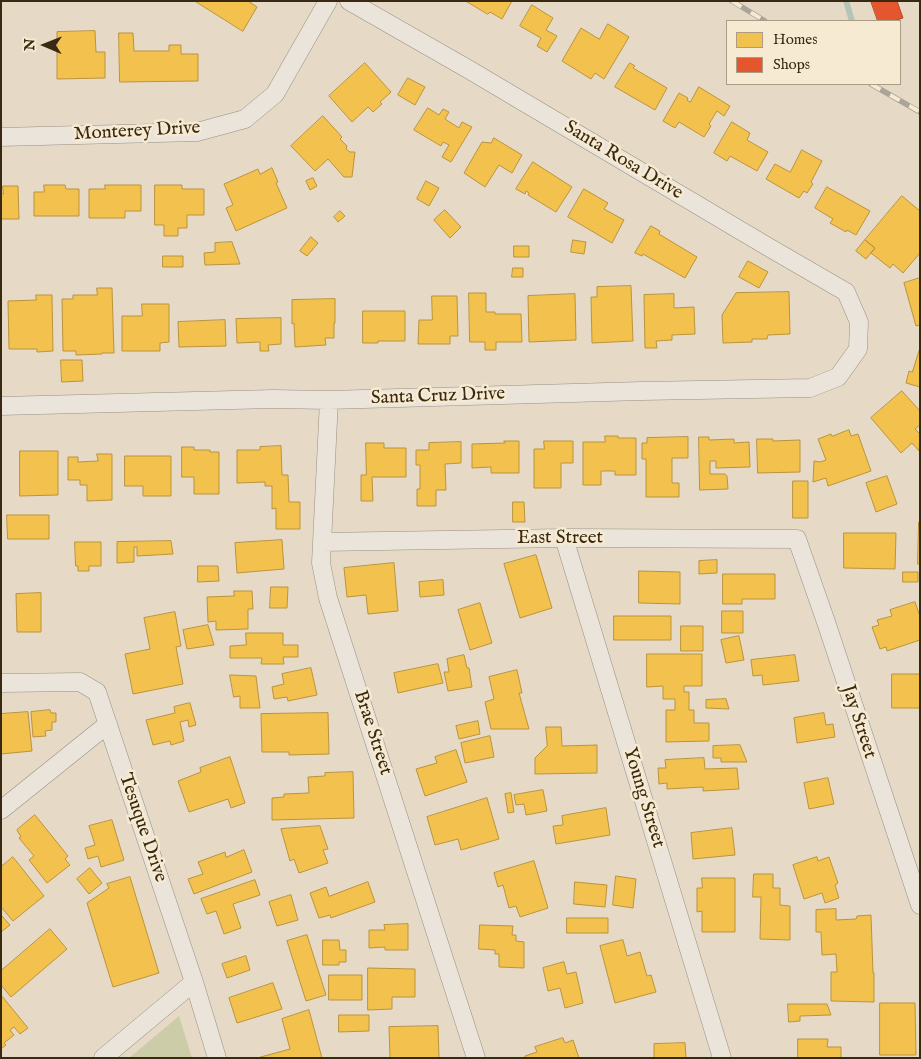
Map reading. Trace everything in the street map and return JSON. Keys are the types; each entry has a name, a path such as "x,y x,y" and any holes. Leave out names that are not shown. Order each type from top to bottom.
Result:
{"street":[{"name":"Monterey Drive","path":"1,137 196,132 245,119 275,94 328,1"},
{"name":"Santa Rosa Drive","path":"349,1 846,292 859,322 858,349"},
{"name":"Santa Cruz Drive","path":"1,406 273,399 329,400 652,390 810,388 838,376 858,349"},
{"name":"Brae Street","path":"329,400 321,563 328,598 476,1058"},
{"name":"East Street","path":"322,542 564,538 797,539"},
{"name":"Young Street","path":"564,538 722,1058"},
{"name":"Jay Street","path":"797,539 920,905"},
{"name":"Tesuque Drive","path":"1,683 80,682 97,692 194,982 217,1058"},
{"path":"1,810 108,724"},
{"path":"103,1058 194,982"}],"green space":[{"path":"179,1016 192,1058 129,1058"}],"building: Homes":[{"path":"195,1 248,1 257,7 243,31"},
{"path":"466,1 512,1 502,19 490,12 488,14"},
{"path":"532,5 553,18 546,30 557,36 547,52 537,46 541,38 520,26"},
{"path":"608,24 629,37 604,79 595,73 591,79 562,61 581,28 599,39"},
{"path":"95,31 96,52 105,52 105,78 57,79 57,32"},
{"path":"119,33 133,33 134,51 169,51 169,45 181,45 181,54 198,54 198,81 120,82"},
{"path":"365,63 391,92 373,112 368,107 352,122 329,96"},
{"path":"630,63 635,66 633,68 667,88 655,110 615,87"},
{"path":"408,78 425,87 415,105 398,95"},
{"path":"699,87 730,106 724,116 717,111 704,137 679,122 675,128 663,121 679,93 688,98 687,100 690,102"},
{"path":"428,108 439,115 443,109 449,112 445,119 459,128 462,122 472,127 451,162 442,157 449,145 443,142 441,146 414,130"},
{"path":"323,116 342,137 340,139 347,146 346,149 350,152 355,152 352,177 344,177 328,159 315,171 291,146"},
{"path":"732,122 750,133 747,140 768,152 757,171 730,156 727,161 714,153"},
{"path":"494,138 522,155 512,173 499,165 485,187 464,173 482,142 491,143"},
{"path":"802,150 822,161 811,182 813,184 807,193 804,191 799,198 766,179 775,164 790,172"},
{"path":"533,162 572,187 556,212 528,195 529,193 526,191 525,194 516,189"},
{"path":"272,168 278,182 276,183 287,208 236,231 226,208 233,205 224,184 258,169 260,174"},
{"path":"313,178 317,186 310,190 306,181"},
{"path":"426,181 439,188 429,206 417,199"},
{"path":"44,185 65,185 66,189 79,189 79,216 34,216 34,192 44,192"},
{"path":"105,185 141,185 141,211 125,211 125,218 89,218 89,189 105,189"},
{"path":"155,185 182,185 182,189 204,189 204,215 187,215 187,228 178,228 178,236 164,236 164,225 155,225"},
{"path":"3,186 18,186 19,219 1,219 1,194 3,194"},
{"path":"827,187 870,211 856,235 830,223 833,219 815,208"},
{"path":"584,189 608,203 604,209 624,220 612,243 568,217"},
{"path":"902,196 920,211 920,253 903,273 893,264 890,268 871,253 875,248 865,240"},
{"path":"445,210 461,227 450,238 434,220"},
{"path":"340,211 345,216 338,222 334,217"},
{"path":"651,226 660,231 659,234 697,257 685,278 643,254 642,256 635,253"},
{"path":"311,237 318,243 307,256 300,251"},
{"path":"573,240 586,242 584,254 571,252"},
{"path":"865,240 875,248 866,259 856,251"},
{"path":"232,242 240,264 205,265 204,253 215,252 215,243"},
{"path":"514,246 529,246 529,257 514,257"},
{"path":"163,256 183,256 183,267 163,267"},
{"path":"748,261 768,272 759,288 739,277"},
{"path":"513,268 523,268 523,277 512,277"},
{"path":"920,278 920,325 916,326 904,283"},
{"path":"631,286 633,341 592,343 591,297 597,297 597,287"},
{"path":"97,288 112,288 114,353 76,355 76,351 63,351 62,299 73,299 73,295 97,295"},
{"path":"789,292 790,334 768,335 767,339 752,339 752,342 723,343 722,315 736,293"},
{"path":"469,293 486,293 486,312 521,314 522,342 496,342 496,350 485,350 485,342 470,342"},
{"path":"575,294 576,340 529,342 528,296"},
{"path":"674,294 674,308 694,307 695,334 672,335 672,340 656,341 657,348 645,348 644,295"},
{"path":"36,295 52,295 53,351 37,352 37,349 9,349 8,301 36,300"},
{"path":"432,296 457,296 458,336 450,336 450,344 418,344 419,320 432,320"},
{"path":"335,299 334,338 325,338 326,345 295,347 294,323 292,324 292,300"},
{"path":"142,304 169,304 169,342 160,343 160,351 122,351 122,316 142,316"},
{"path":"363,311 405,311 405,341 363,343"},
{"path":"281,318 281,344 268,345 269,351 260,351 260,342 237,343 236,319"},
{"path":"225,320 226,346 179,347 178,322"},
{"path":"920,348 920,387 906,383 909,371 912,372"},
{"path":"61,360 82,360 83,381 62,382"},
{"path":"902,391 920,411 920,425 915,429 920,434 919,451 912,443 901,453 871,418"},
{"path":"849,430 851,436 858,434 871,471 828,486 826,478 813,482 814,461 826,460 818,439"},
{"path":"605,436 636,438 636,475 615,475 615,471 601,471 601,485 583,485 583,442 605,442"},
{"path":"688,437 688,458 672,458 672,483 679,483 679,497 646,497 646,459 642,459 642,443 647,443 647,438"},
{"path":"699,437 709,437 709,440 734,439 734,443 749,442 750,467 716,468 716,461 710,461 710,474 725,474 727,476 728,489 700,490"},
{"path":"757,439 773,439 773,441 800,440 800,472 758,473"},
{"path":"504,441 519,441 519,473 491,473 491,467 472,468 472,444 505,443"},
{"path":"544,441 573,441 573,463 561,463 561,488 534,488 534,449 544,449"},
{"path":"461,442 461,463 445,464 446,490 436,490 436,506 417,506 417,489 420,489 420,465 416,465 416,450 429,450 429,443"},
{"path":"366,443 384,443 384,448 406,448 406,477 372,477 373,501 361,501 361,475 366,475"},
{"path":"281,446 282,475 288,475 289,502 300,502 300,529 276,529 276,508 272,509 272,486 265,486 265,482 237,483 237,450 260,450 260,447"},
{"path":"182,447 194,447 194,450 219,452 219,494 194,494 194,477 182,477"},
{"path":"20,451 58,451 58,495 20,496"},
{"path":"97,454 112,454 112,500 87,501 87,485 80,485 80,480 68,480 68,457 78,457 78,462 98,461"},
{"path":"125,456 171,456 171,496 143,496 143,486 125,486"},
{"path":"887,476 897,504 876,512 866,483"},
{"path":"793,481 808,481 808,518 793,518"},
{"path":"513,502 524,502 525,522 513,522"},
{"path":"7,515 49,515 49,539 8,539"},
{"path":"919,522 920,564 918,564"},
{"path":"844,533 896,533 895,569 844,568"},
{"path":"282,540 284,569 237,573 235,543"},
{"path":"171,541 173,554 137,556 137,547 134,547 134,562 117,563 117,542"},
{"path":"75,542 101,542 101,566 89,566 89,571 78,571"},
{"path":"536,555 552,608 520,618 504,564"},
{"path":"717,560 717,573 699,574 699,561"},
{"path":"394,563 398,611 368,614 366,595 347,597 344,568"},
{"path":"198,566 218,566 219,581 198,582"},
{"path":"639,571 680,572 680,604 639,603"},
{"path":"903,572 918,572 918,582 903,582"},
{"path":"723,574 775,574 775,599 742,599 742,604 723,604"},
{"path":"443,580 444,595 420,597 419,582"},
{"path":"271,587 288,587 287,608 270,608"},
{"path":"234,591 252,591 253,609 248,609 248,629 216,630 216,621 208,622 207,597 234,596"},
{"path":"41,593 41,632 17,632 16,594"},
{"path":"915,602 920,616 920,640 887,651 886,647 880,649 872,627 879,625 877,620 892,616 890,610"},
{"path":"480,603 492,643 470,650 458,610"},
{"path":"722,611 743,611 743,633 722,633"},
{"path":"175,612 181,646 176,647 183,684 133,694 125,654 150,649 144,618"},
{"path":"614,616 671,616 671,640 614,640"},
{"path":"208,625 214,645 187,649 183,630"},
{"path":"681,626 703,626 703,651 681,651"},
{"path":"246,633 283,633 283,645 298,645 298,657 283,657 284,664 261,664 262,658 230,658 230,646 246,645"},
{"path":"739,636 744,660 726,663 721,640"},
{"path":"647,654 702,654 702,686 684,686 684,692 689,692 689,710 694,710 694,723 709,723 709,741 666,742 666,710 675,710 675,699 663,699 663,686 647,687"},
{"path":"464,655 467,668 469,668 472,687 448,691 444,672 449,672 447,659"},
{"path":"795,655 799,681 763,685 762,675 753,676 751,660"},
{"path":"438,664 443,683 398,693 394,673"},
{"path":"311,668 317,695 288,701 287,697 274,699 272,687 284,684 282,674"},
{"path":"517,670 522,693 519,693 529,729 491,729 485,702 494,699 489,677"},
{"path":"892,674 920,674 920,708 892,708"},
{"path":"230,675 256,676 260,708 240,708 240,696 234,697"},
{"path":"726,699 729,709 706,708 706,700"},
{"path":"190,703 196,725 189,727 188,720 180,722 184,741 171,745 170,741 153,745 146,720 175,713 174,707"},
{"path":"50,710 51,713 56,713 56,722 52,722 52,730 45,731 46,736 33,737 31,712"},
{"path":"28,712 32,751 1,754 1,714"},
{"path":"328,713 329,754 289,755 289,752 262,752 261,714"},
{"path":"824,713 826,725 833,724 835,737 797,743 794,718"},
{"path":"478,721 480,734 459,739 456,726"},
{"path":"546,727 561,727 562,746 597,745 597,773 535,774 535,758 547,746"},
{"path":"490,736 494,757 465,763 461,743"},
{"path":"740,745 747,762 721,762 721,758 713,758 713,746"},
{"path":"456,750 467,782 425,796 416,769 437,763 435,757"},
{"path":"230,757 245,803 231,808 228,799 189,812 178,781 201,772 200,768"},
{"path":"704,758 705,769 737,768 739,789 703,791 703,787 667,789 667,783 659,784 658,768 666,768 665,760"},
{"path":"353,772 354,818 272,820 272,798 284,797 284,794 309,793 308,777 325,776 325,773"},
{"path":"828,778 834,804 809,809 804,783"},
{"path":"543,790 547,811 526,815 524,804 516,805 514,795"},
{"path":"511,793 514,812 508,813 505,794"},
{"path":"487,798 499,839 461,850 458,839 435,845 427,817"},
{"path":"606,808 610,835 556,844 553,826 563,825 562,816"},
{"path":"35,815 68,856 65,859 70,865 47,883 29,860 34,856 19,838 21,837 17,830"},
{"path":"112,820 124,860 101,867 98,856 88,859 85,848 95,845 89,826"},
{"path":"320,826 328,849 323,850 328,863 299,873 294,859 290,861 281,829"},
{"path":"732,828 735,855 693,859 691,833"},
{"path":"244,850 252,872 194,894 188,879 203,874 198,862 225,852 226,857"},
{"path":"13,857 44,896 13,921 1,907 1,867"},
{"path":"817,857 818,861 829,857 838,883 835,885 839,898 825,903 822,893 804,899 793,865"},
{"path":"534,861 548,908 520,917 516,906 509,908 503,885 498,887 494,873"},
{"path":"90,868 102,883 89,894 77,879"},
{"path":"754,874 773,874 773,888 780,888 780,905 790,906 790,940 760,939 761,897 753,897"},
{"path":"616,876 636,879 633,908 613,905"},
{"path":"130,877 159,973 113,987 87,903 109,888 107,884"},
{"path":"702,878 735,878 735,932 702,932 702,911 697,912 697,888 702,888"},
{"path":"255,880 260,895 233,904 241,928 224,934 216,911 207,914 201,899"},
{"path":"368,882 375,902 331,918 330,915 319,918 310,893 326,887 329,896"},
{"path":"575,882 607,885 605,907 574,904"},
{"path":"291,895 298,920 277,926 269,902"},
{"path":"836,909 836,920 856,919 857,916 871,915 874,1002 831,1001 831,972 837,972 836,954 822,955 821,932 816,932 816,910"},
{"path":"1,915 10,925 1,932"},
{"path":"567,918 608,918 608,933 567,933"},
{"path":"408,924 408,950 385,950 385,947 369,948 369,930 385,930 384,925"},
{"path":"480,925 513,926 512,935 516,935 516,941 524,942 524,968 499,967 499,954 495,954 495,950 479,949"},
{"path":"50,929 67,949 11,997 1,985 1,971"},
{"path":"307,935 326,995 306,1001 287,941"},
{"path":"323,940 339,940 340,950 346,950 346,962 339,962 339,965 323,965"},
{"path":"623,940 627,956 640,952 647,976 651,975 656,992 615,1003 600,946"},
{"path":"246,956 250,970 227,978 222,964"},
{"path":"564,962 567,974 576,972 583,1003 565,1008 560,988 548,991 543,968"},
{"path":"368,968 415,969 415,997 392,997 392,1009 368,1010"},
{"path":"329,975 362,975 362,1000 329,1000"},
{"path":"273,983 282,1009 237,1023 229,998"},
{"path":"1,995 28,1028 20,1034 14,1027 10,1030 14,1035 4,1043 6,1045 1,1049"},
{"path":"880,1003 915,1003 916,1055 880,1055"},
{"path":"788,1004 827,1004 831,1015 800,1016 800,1021 789,1022"},
{"path":"309,1010 322,1058 257,1058 290,1049 282,1019"},
{"path":"339,1015 369,1015 369,1031 339,1032"},
{"path":"438,1026 439,1058 390,1058 389,1027"},
{"path":"563,1038 565,1043 573,1040 579,1058 525,1058 525,1056 537,1052 535,1047"},
{"path":"798,1039 828,1039 827,1047 841,1047 841,1058 798,1058"},
{"path":"685,1043 686,1058 654,1058 654,1044"}],"building: Shops":[{"path":"871,1 897,1 903,18 897,20 878,20"}],"waterway":[{"path":"846,1 852,20"}],"railway":[{"path":"732,1 763,20"},
{"path":"873,85 920,112"}]}
